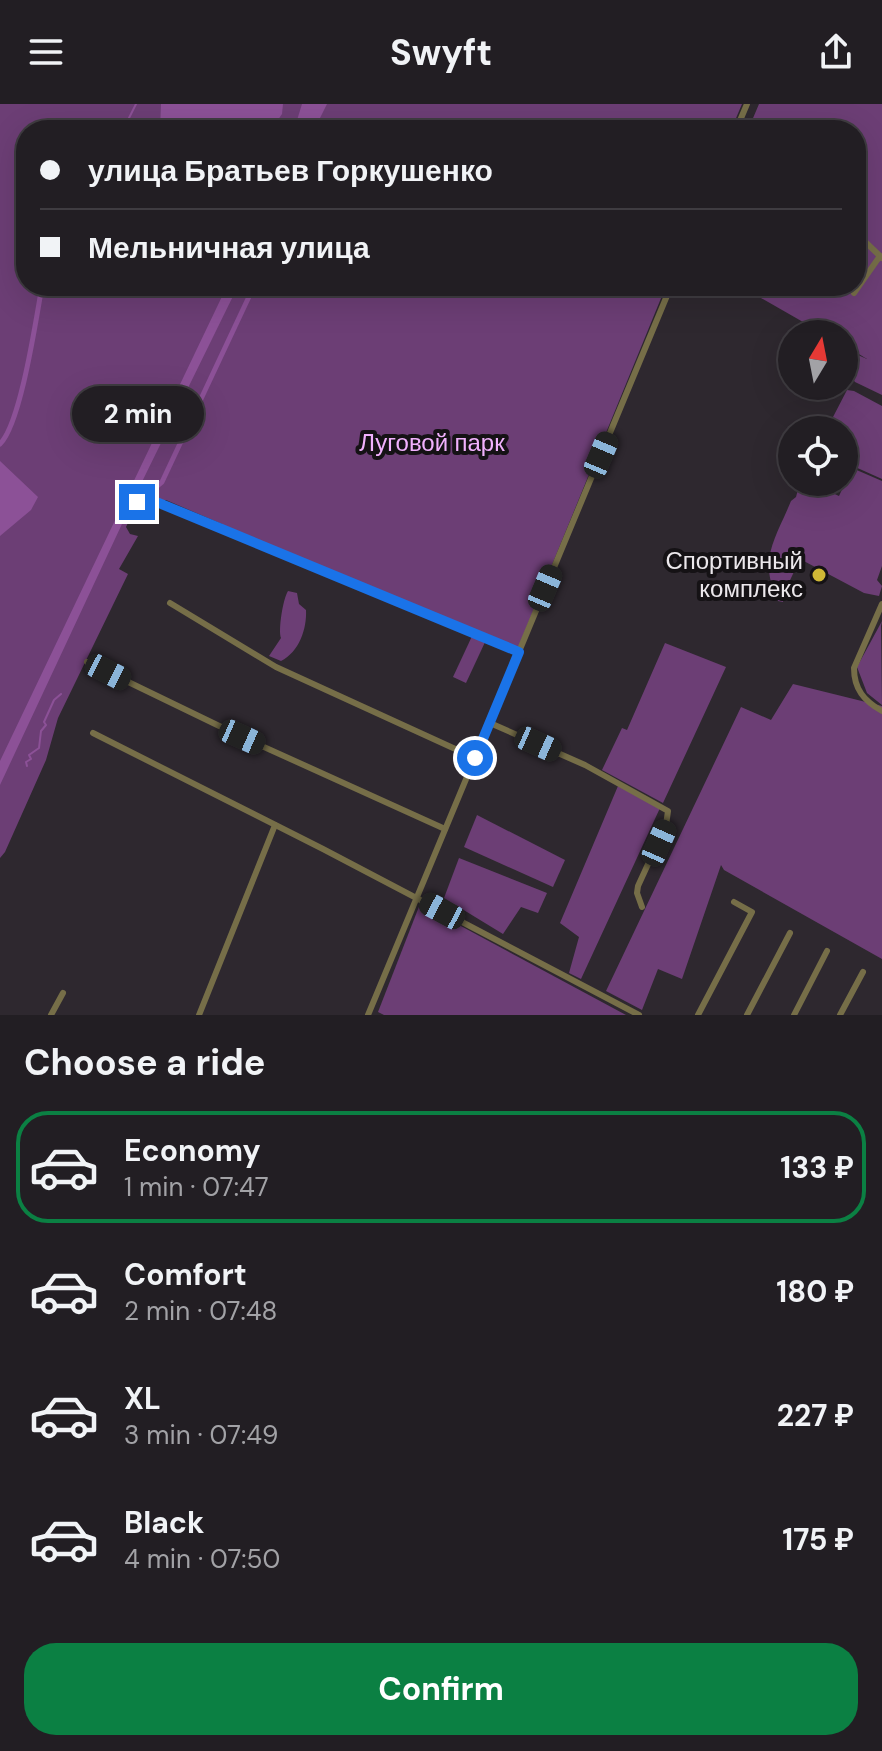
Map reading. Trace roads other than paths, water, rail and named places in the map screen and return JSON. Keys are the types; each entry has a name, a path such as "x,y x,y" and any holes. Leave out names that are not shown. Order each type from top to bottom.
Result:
{"street":[{"path":"866,243 881,257 866,277"},
{"path":"368,1015 667,296"},
{"path":"137,502 159,503 519,652"},
{"path":"170,603 276,667 475,758"},
{"path":"882,604 854,668 862,696 882,711"},
{"path":"87,662 445,829"},
{"path":"490,723 585,765 668,811 666,825 638,886 642,907"},
{"path":"93,733 639,1015"},
{"path":"199,1015 275,825"},
{"path":"698,1015 752,912 734,902"},
{"path":"747,1015 790,933"},
{"path":"794,1015 827,951"},
{"path":"840,1015 863,972"},
{"path":"51,1015 63,993"}],"waterway":[{"path":"128,120 136,104"},
{"path":"0,444 8,433 21,393 40,296"},
{"path":"145,496 162,482 249,296"},
{"path":"27,766 26,762 31,759 29,755 39,748 41,731 54,700 61,694"}],"place":[{"name":"Спортивный комплекс","path":"819,575"}],"park label":[{"name":"Луговой парк","path":"432,443"}]}
